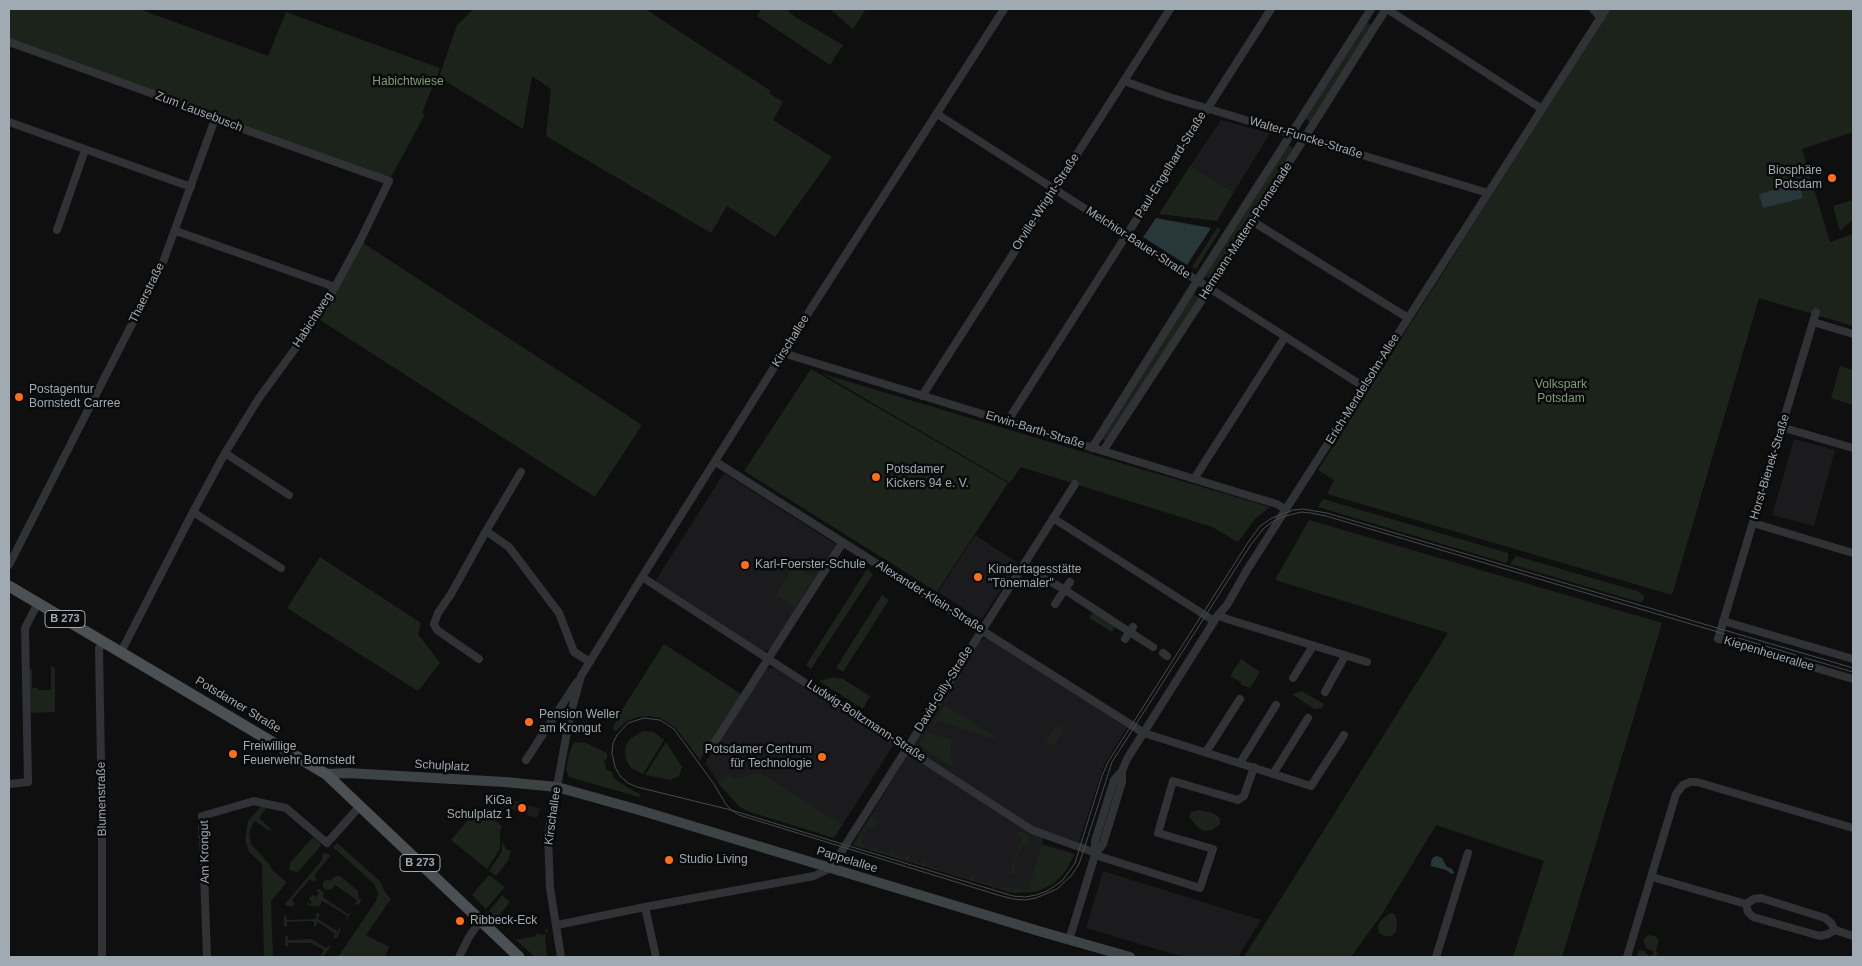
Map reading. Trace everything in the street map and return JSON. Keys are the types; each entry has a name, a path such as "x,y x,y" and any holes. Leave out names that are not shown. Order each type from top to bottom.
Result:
{"main road":[{"name":"Potsdamer Straße","path":"9,586 326,774 519,957"}],"street":[{"name":"Kirschallee","path":"526,760 590,662 783,353 1004,9"},
{"name":"Orville-Wright-Straße","path":"922,396 1170,9"},
{"name":"Paul-Engelhard-Straße","path":"1007,422 1271,9"},
{"name":"Hermann-Mattern-Promenade","path":"1092,448 1196,281 1371,9"},
{"name":"Hermann-Mattern-Promenade","path":"1103,451 1209,289 1386,9"},
{"path":"1386,9 1542,109"},
{"path":"1593,9 1601,18"},
{"name":"Erich-Mendelsohn-Allee","path":"1069,940 1095,854 1095,842 1114,780 1122,771 1127,759 1216,618 1227,604 1606,9"},
{"name":"Zum Lausebusch","path":"9,42 181,104 215,119 389,181"},
{"name":"Walter-Funcke-Straße","path":"1124,81 1290,134 1488,193"},
{"name":"Melchior-Bauer-Straße","path":"936,114 1364,387"},
{"name":"Thaerstraße","path":"9,565 154,282 176,231 215,119"},
{"path":"9,133 10,123 191,187"},
{"path":"57,230 85,150"},
{"name":"Habichtweg","path":"121,652 192,512 225,453 259,398 303,338 335,288 389,181"},
{"path":"1252,221 1408,318"},
{"path":"176,231 335,288"},
{"name":"Horst-Bienek-Straße","path":"1723,621 1816,312"},
{"path":"1813,322 1853,334"},
{"path":"1194,479 1285,337"},
{"name":"Erwin-Barth-Straße","path":"783,353 1277,504 1286,510"},
{"path":"1782,427 1853,448"},
{"path":"225,453 290,495"},
{"name":"Alexander-Klein-Straße","path":"716,462 1144,732 1312,786 1344,736"},
{"path":"479,659 437,630 434,624 438,613 451,594 521,472"},
{"name":"David-Gilly-Straße","path":"831,868 1075,484"},
{"path":"192,512 280,568"},
{"path":"1053,518 1216,618 1235,622 1366,662"},
{"path":"1752,523 1853,553"},
{"path":"486,531 509,547 559,613 574,652 590,662"},
{"path":"711,748 843,542"},
{"path":"1023,566 1065,590 1153,647"},
{"name":"Ludwig-Boltzmann-Straße","path":"642,577 1036,833 1200,888 1213,849 1158,833 1173,781 1238,800 1244,796 1254,768"},
{"path":"1055,604 1070,582"},
{"path":"9,784 28,782 25,628 38,603"},
{"name":"Kiepenheuerallee","path":"1853,659 1723,621 1718,639 1853,679"},
{"name":"Blumenstraße","path":"102,957 99,648 103,643"},
{"path":"1293,678 1313,646"},
{"path":"1326,692 1345,656"},
{"name":"Kirschallee","path":"561,957 550,888 548,835 570,716 581,676"},
{"path":"1206,752 1240,699"},
{"path":"1240,763 1276,705"},
{"path":"1273,774 1308,718"},
{"name":"Schulplatz","path":"326,774 347,773 495,781 536,784 557,788"},
{"path":"1627,957 1676,794 1683,785 1697,782 1853,828"},
{"name":"Pappelallee","path":"557,788 639,810 1130,957"},
{"name":"Am Krongut","path":"207,957 202,816 254,801 286,808 327,843 360,806"},
{"path":"1436,957 1468,854"},
{"path":"557,925 814,876 831,868"},
{"path":"1652,877 1746,904 1754,899 1761,898 1825,918 1835,930 1853,936"},
{"path":"1746,904 1748,912 1753,917 1820,936 1835,930"},
{"path":"645,907 656,957"},
{"path":"459,957 469,937 481,920"}],"shaded area":[{"path":"1221,120 1270,133 1234,192 1190,166"},
{"path":"1799,183 1803,198 1763,208 1759,194"},
{"path":"1156,218 1211,228 1187,265 1143,237"},
{"path":"1794,439 1835,450 1814,526 1772,515"},
{"name":"Karl-Foerster-Schule","path":"724,473 837,545 772,647 766,651 762,651 654,583"},
{"name":"Kindertagesstätte \"Tönemaler\"","path":"975,535 1018,563 981,620 938,592"},
{"path":"990,639 1128,726 1104,765 1079,842 1046,831 1028,892 1003,890 852,845 978,642"},
{"name":"Potsdamer Centrum für Technologie","path":"768,668 774,668 894,744 834,838 740,807 722,788 705,763 763,672"},
{"name":"KiGa Schulplatz 1","path":"507,798 540,809 537,818 504,807"},
{"path":"1437,856 1442,858 1447,867 1452,869 1454,873 1452,874 1446,870 1431,866 1431,861"},
{"path":"1103,871 1261,920 1238,957 1183,957 1086,928"}],"green space":[{"name":"Habichtwiese","path":"9,9 139,9 268,56 286,12 440,68 422,113 425,114 389,181 9,42"},
{"path":"474,9 645,9 771,91 769,93 783,102 773,120 832,157 775,237 727,206 711,233 546,136 551,89 532,76 523,129 439,77 457,25"},
{"path":"762,9 786,9 795,17 843,45 830,65 757,16"},
{"path":"830,9 866,9 853,29"},
{"name":"Volkspark Potsdam","path":"1610,9 1853,9 1853,132 1802,149 1830,242 1853,234 1853,326 1759,298 1672,595 1327,494 1334,480 1318,470"},
{"path":"1366,22 1372,25 1310,122 1304,118"},
{"path":"1288,145 1293,149 1210,279 1204,275"},
{"path":"1190,166 1234,192 1217,221 1159,214"},
{"path":"1853,200 1853,219 1840,231 1833,206"},
{"path":"1217,228 1221,229 1196,269 1192,267"},
{"path":"360,241 642,425 595,497 317,318"},
{"path":"1192,293 1199,297 1107,441 1100,438"},
{"path":"1840,366 1853,370 1853,405 1831,398"},
{"name":"Potsdamer Kickers 94 e. V.","path":"811,369 1008,483 937,592 744,471"},
{"path":"823,374 1270,507 1255,519 1238,542 1212,527 1021,467 1010,483"},
{"path":"1323,499 1508,553 1508,560 1506,563 1318,507"},
{"path":"1309,520 1662,623 1562,957 1513,957 1544,861 1436,825 1382,914 1351,957 1244,957 1448,633 1275,580"},
{"path":"1516,556 1637,591 1644,595 1644,599 1642,602 1639,602 1510,564"},
{"path":"320,557 421,623 418,634 440,663 418,691 287,608"},
{"path":"795,565 814,577 795,607 776,595"},
{"path":"867,569 873,574 811,669 806,665"},
{"path":"882,595 889,600 843,672 836,668"},
{"path":"1093,612 1116,626 1112,632 1089,618"},
{"path":"664,644 741,694 700,760 675,727 660,718 638,717 627,721 616,731 612,730 618,716"},
{"path":"1241,659 1260,672 1250,688 1240,684 1241,682 1230,676"},
{"path":"51,666 55,668 55,712 30,713 29,671 32,669 32,688 51,690"},
{"path":"834,677 843,679 870,696 863,709 819,681"},
{"path":"1302,691 1324,704 1322,708 1314,709 1292,694"},
{"path":"945,705 995,737 994,739 937,720 934,726 932,725"},
{"path":"1056,726 1064,730 1053,746 1045,743"},
{"path":"643,731 654,732 664,740 643,774 631,768 626,760 625,752 626,745 631,738"},
{"path":"927,732 951,740 952,767 919,745"},
{"path":"574,742 586,743 607,753 607,759 604,761 607,771 611,771 615,779 640,794 639,797 569,777 566,769"},
{"path":"666,742 682,767 679,776 671,780 645,775"},
{"path":"759,772 842,825 834,838 747,811 740,807 718,783 729,775 736,779"},
{"path":"261,806 267,807 259,818 272,830 269,831 255,821 249,834 251,844 270,865 272,870 287,882 271,901 273,957 264,957 262,864 249,852 245,840 248,821"},
{"path":"461,806 489,815 502,826 500,830 500,849 487,869 451,840 470,815 467,809"},
{"path":"1198,810 1213,813 1220,818 1220,824 1212,830 1205,831 1198,828 1189,817 1191,812"},
{"path":"871,817 882,824 876,823 874,829 867,827 866,832 863,832 860,845 874,849 875,844 877,844 876,849 890,854 892,849 894,849 892,854 906,859 908,854 910,854 909,860 923,864 924,859 926,860 925,865 970,879 972,874 976,875 974,880 988,884 992,880 990,885 1002,889 1003,886 1028,890 1041,846 1036,845 1038,843 1075,854 1065,872 1053,884 1036,892 1013,893 857,846 855,844"},
{"path":"1018,831 1026,833 1029,837 1027,846 1021,845 1013,870 1019,872 1015,874 1011,873 1011,870 1022,837 1017,835"},
{"path":"314,838 321,844 320,847 298,872 291,871 289,868 290,863"},
{"path":"502,841 506,849 511,851 508,861 496,876 489,871 502,851"},
{"path":"337,843 380,881 391,899 366,935 389,947 385,957 338,957 376,901 378,893 374,884 333,847"},
{"path":"323,853 330,856 314,876 317,879 314,882 310,879 292,900 295,904 287,906 285,904 322,860"},
{"path":"489,875 505,887 486,909 472,895"},
{"path":"340,876 358,891 358,898 362,900 358,905 355,904 357,900 335,885 331,890 323,887 323,882 327,879 330,881 334,877"},
{"path":"319,889 324,893 323,897 348,914 352,911 345,922 347,916 322,901 319,907 307,905 307,902 312,903 309,899 312,895 316,897 319,893 316,890"},
{"path":"502,895 510,902 497,918 489,911"},
{"path":"317,913 320,914 318,919 337,931 341,928 337,938 333,938 335,934 318,922 315,927 314,922 310,921 287,922 287,927 284,926 286,914 287,920 314,919"},
{"path":"1390,913 1394,914 1397,920 1396,932 1391,936 1384,936 1379,933 1378,926 1380,921"},
{"path":"545,929 548,929 545,937 547,957 535,957 516,940 536,936 539,933 540,935 546,934"},
{"path":"288,935 288,940 311,939 326,948 329,945 330,947 324,956 321,955 324,950 311,943 288,943 288,947 285,945 285,937"},
{"path":"1648,935 1655,936 1659,940 1656,950 1658,954 1654,957 1637,957 1639,950 1644,951 1649,956 1653,955 1653,951 1647,949 1644,943 1644,939"}],"tram line":[{"path":"1853,668 1327,513 1303,509 1293,510 1272,518 1260,526 1247,544 1108,762 1075,863 1062,881 1047,891 1036,895 1025,897 1013,896 731,810 637,787 628,783 620,776 615,767 612,753 613,743 617,735 628,723 644,718 660,720 674,729 714,784 725,803 731,810 739,815 998,895 1025,900 1036,898 1057,889 1071,876 1079,864 1112,762 1250,546 1263,529 1272,522 1301,512 1326,516 1853,672"}],"place":[{"name":"Biosphäre Potsdam","path":"1832,178"},
{"name":"Postagentur Bornstedt Carree","path":"19,397"},
{"name":"Potsdamer Kickers 94 e. V.","path":"876,477"},
{"name":"Karl-Foerster-Schule","path":"745,565"},
{"name":"Kindertagesstätte \"Tönemaler\"","path":"978,577"},
{"name":"Pension Weller am Krongut","path":"529,722"},
{"name":"Freiwillige Feuerwehr Bornstedt","path":"233,754"},
{"name":"Potsdamer Centrum für Technologie","path":"822,757"},
{"name":"KiGa Schulplatz 1","path":"522,808"},
{"name":"Studio Living","path":"669,860"},
{"name":"Ribbeck-Eck","path":"460,921"}]}
